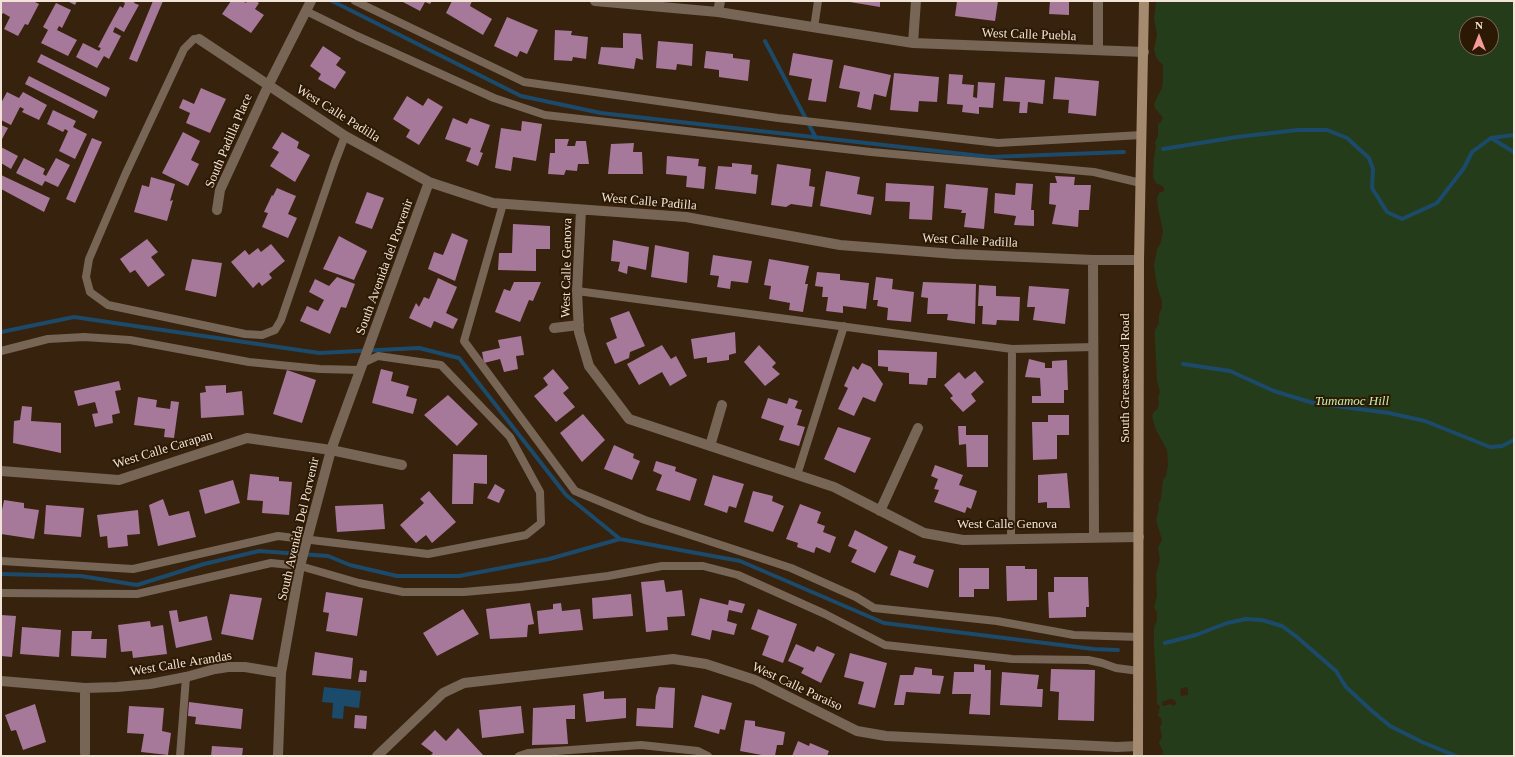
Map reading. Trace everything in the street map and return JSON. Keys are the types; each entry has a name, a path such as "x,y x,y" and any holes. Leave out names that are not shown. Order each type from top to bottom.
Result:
{"main road":[{"name":"South Greasewood Road","path":"1138,751 1139,260 1144,1"}],"street":[{"path":"269,84 311,1"},
{"name":"West Calle Puebla","path":"595,1 718,12 913,43 1144,52"},
{"path":"718,12 720,1"},
{"path":"913,43 916,1"},
{"path":"1098,1 1098,50"},
{"name":"West Calle Padilla","path":"199,39 269,84 345,136 429,182 493,203 686,217 840,245 955,254 1093,260 1139,260"},
{"name":"South Padilla Place","path":"218,210 220,190 269,84"},
{"name":"South Avenida del Porvenir","path":"363,364 429,182"},
{"name":"West Calle Genova","path":"581,210 577,291 579,332 589,366 629,419 834,487 924,533 963,540 1139,537"},
{"path":"1093,260 1094,537"},
{"path":"554,328 578,325"},
{"name":"South Avenida Del Porvenir","path":"278,756 281,673 300,566 331,450 363,364"},
{"path":"710,446 722,405"},
{"path":"880,511 918,428"},
{"name":"West Calle Carapan","path":"1,471 119,480 247,438 331,450"},
{"name":"South Avenida del Porvenir","path":"331,450 402,465"},
{"name":"West Calle Paraiso","path":"376,756 443,693 464,683 673,659 706,664 755,680 857,731 886,736 1117,747 1138,751"},
{"name":"West Calle Arandas","path":"1,681 85,688 150,684 228,667 245,667 281,673"},
{"path":"85,688 85,753"}],"lane":[{"path":"355,1 524,82 778,118 998,142 1142,135"},
{"path":"814,28 818,1"},
{"path":"306,11 357,36 494,98 545,115 870,152 1094,172 1141,183"},
{"path":"199,39 194,40 184,49 125,175 89,259 86,277 90,292 108,305 245,334 262,335 275,330 281,320 345,136"},
{"path":"503,204 464,341 575,491 645,520 792,568 856,597 874,608 997,622 1074,635 1139,636"},
{"path":"577,291 1012,349 1094,348"},
{"path":"797,475 844,326"},
{"path":"1,351 48,339 92,338 130,340 249,362 320,369 363,364 378,356 441,365 510,437 540,492 541,523 526,535 428,554 278,536 133,569 1,561"},
{"path":"1011,539 1012,349"},
{"path":"1,593 137,594 271,562 300,566 359,583 403,592 464,592 520,587 608,576 662,566 704,566 738,574 825,614 885,645 1012,659 1088,660 1116,668 1139,671"},
{"path":"180,756 186,677"},
{"path":"519,756 528,753 641,745 698,751 708,756"}],"green space":[{"name":"Tumamoc Hill","path":"1156,1 1514,1 1514,756 1162,756 1163,751 1159,743 1162,737 1160,727 1162,723 1161,718 1158,716 1160,706 1157,704 1154,646 1154,628 1157,620 1157,613 1154,607 1157,596 1156,574 1160,560 1158,548 1162,540 1156,520 1159,509 1158,505 1161,499 1163,480 1166,476 1168,465 1167,450 1156,430 1152,416 1158,408 1158,398 1160,392 1157,381 1155,330 1159,323 1159,314 1162,308 1162,301 1157,286 1154,266 1157,249 1161,242 1163,231 1157,198 1159,193 1164,191 1164,187 1156,183 1153,177 1156,147 1155,142 1158,136 1158,124 1163,118 1155,108 1154,104 1162,88 1163,80 1163,65 1157,59 1154,50 1157,35 1154,19","holes":["1186,687 1188,688 1188,695 1181,696 1180,689","1170,699 1175,700 1176,704 1174,706 1170,704 1162,706 1162,702"]}],"water":[{"path":"324,687 361,691 359,708 344,706 343,719 332,718 333,703 322,702"}],"building":[{"path":"1,1 36,1 35,2 39,4 28,25 25,24 18,36 4,29 10,17 3,13 1,16"},
{"path":"67,1 77,1 75,5"},
{"path":"121,1 135,1 134,3 139,5 124,32 115,27 113,32 121,36 109,59 104,56 97,68 76,57 83,43 99,51 101,48 98,47 120,6 123,8 125,3"},
{"path":"153,1 163,1 137,62 129,59"},
{"path":"231,1 243,1 246,3 247,1 256,1 259,3 255,9 264,15 251,33 222,14"},
{"path":"401,1 432,1 430,4 425,2 420,11"},
{"path":"452,1 472,1 470,6 492,19 483,35 446,13"},
{"path":"844,1 880,1 880,7"},
{"path":"957,1 998,1 995,21 955,16"},
{"path":"1050,1 1069,1 1069,15 1049,14"},
{"path":"56,3 71,10 62,28 59,26 57,30 77,40 68,56 41,43 48,30 43,27"},
{"path":"507,17 538,30 527,54 520,51 517,57 494,46"},
{"path":"555,30 572,31 571,35 588,37 586,59 573,57 572,61 554,60"},
{"path":"623,33 641,34 643,60 636,58 634,69 598,64 601,47 623,48"},
{"path":"658,41 693,44 692,66 677,64 676,70 656,68"},
{"path":"323,46 341,58 336,65 346,72 335,89 318,79 321,74 310,66"},
{"path":"706,51 733,54 733,58 750,60 748,81 719,77 719,70 704,68"},
{"path":"793,53 833,60 826,102 808,100 812,79 789,75"},
{"path":"41,54 110,88 106,97 37,62"},
{"path":"844,65 891,75 886,97 874,94 871,110 857,107 860,92 839,88"},
{"path":"894,73 939,77 937,102 919,101 918,112 890,110"},
{"path":"949,74 963,75 962,84 974,85 973,97 977,98 978,82 995,83 993,108 979,107 979,114 962,112 963,105 947,104"},
{"path":"29,76 98,111 94,119 25,84"},
{"path":"1005,77 1045,80 1043,104 1028,102 1027,113 1019,113 1020,102 1003,101"},
{"path":"1055,77 1099,81 1096,116 1068,113 1069,100 1053,99"},
{"path":"201,88 226,99 210,133 186,123 190,113 179,108 183,99 194,104"},
{"path":"7,92 19,98 23,92 47,105 39,120 22,112 24,109 20,107 11,125 1,120 1,103"},
{"path":"407,96 423,106 428,98 443,107 419,145 406,137 410,130 393,119"},
{"path":"53,110 76,121 73,127 87,134 75,159 59,151 68,131 65,129 63,132 47,124"},
{"path":"453,118 467,124 470,118 490,125 480,152 483,153 478,166 466,161 471,148 445,139"},
{"path":"522,121 542,124 536,161 513,157 511,171 495,168 501,128 521,131"},
{"path":"1,125 8,128 1,141"},
{"path":"183,132 200,141 191,160 199,164 188,186 162,173"},
{"path":"282,132 299,142 297,148 310,155 295,182 270,166 279,152 272,148"},
{"path":"92,138 102,142 75,203 66,199"},
{"path":"555,139 569,139 567,146 575,146 576,141 586,141 589,164 578,164 577,171 566,170 564,175 548,174 550,153 555,153"},
{"path":"634,143 633,152 642,152 643,174 608,174 611,144"},
{"path":"1,147 18,156 11,169 1,163"},
{"path":"667,156 699,159 698,166 706,167 704,189 686,187 687,176 666,174"},
{"path":"24,158 45,169 43,174 46,176 56,158 70,165 58,187 45,181 42,186 16,173"},
{"path":"732,163 752,165 751,174 758,175 756,194 715,189 718,166 732,167"},
{"path":"777,164 811,169 809,186 815,187 812,207 791,204 786,207 771,205"},
{"path":"826,171 860,177 857,194 874,197 871,215 820,206"},
{"path":"1,175 50,198 44,212 1,189"},
{"path":"1055,176 1075,177 1074,185 1091,185 1089,210 1079,210 1078,227 1052,224 1056,205 1049,204 1050,183 1057,183"},
{"path":"151,177 175,184 170,201 173,200 167,221 134,212 142,185 149,187"},
{"path":"886,183 934,186 932,220 909,219 910,202 885,201"},
{"path":"1016,183 1033,184 1031,210 1034,210 1034,226 1014,225 1016,216 994,213 995,193 1015,195"},
{"path":"946,184 988,188 984,229 964,227 966,213 961,213 962,210 944,208"},
{"path":"277,188 296,196 288,214 297,218 288,238 262,227 268,213 264,212"},
{"path":"367,192 384,198 372,229 355,223"},
{"path":"513,224 550,226 550,249 536,249 536,271 498,270 499,253 512,253"},
{"path":"452,233 468,240 455,281 428,269 434,252 443,255"},
{"path":"339,236 367,251 354,280 323,269"},
{"path":"147,239 158,252 151,257 165,275 148,287 135,270 130,273 120,259"},
{"path":"613,240 649,247 646,270 628,266 627,274 618,271 620,262 611,261"},
{"path":"271,244 285,261 269,274 272,278 262,286 259,282 253,288 231,262 245,250 249,255 258,248 261,252"},
{"path":"655,245 689,252 687,283 651,277"},
{"path":"713,255 752,261 748,283 731,281 730,289 717,287 719,276 710,275"},
{"path":"192,259 222,263 216,297 185,290"},
{"path":"769,259 809,266 805,284 808,284 803,312 789,310 790,303 769,299 771,286 764,285"},
{"path":"817,272 840,274 840,280 869,283 866,309 843,306 843,313 826,311 828,297 822,297 823,287 815,286"},
{"path":"337,277 355,284 346,308 341,307 330,334 300,321 307,306 318,311 324,300 309,292 315,279 329,286"},
{"path":"876,277 893,279 892,289 914,292 911,322 887,320 888,308 877,306 878,300 873,300"},
{"path":"438,278 457,287 446,313 458,319 453,329 434,321 431,328 409,318 416,303 419,307 424,297 429,299"},
{"path":"514,282 541,282 533,301 529,300 520,322 495,312 504,289 510,291"},
{"path":"923,282 976,284 975,324 947,320 948,314 927,314 928,298 921,297"},
{"path":"979,285 996,286 996,296 1020,297 1019,321 997,320 996,325 982,324 983,306 978,306"},
{"path":"1029,286 1069,289 1065,324 1033,320 1035,307 1027,307"},
{"path":"629,311 645,346 630,352 629,358 615,364 606,343 617,338 610,318"},
{"path":"735,332 736,353 729,355 729,360 707,363 707,357 694,359 691,339"},
{"path":"521,336 524,355 516,356 518,369 504,372 500,359 484,363 482,352 500,348 498,340"},
{"path":"662,345 671,359 676,356 687,376 670,386 662,372 639,385 627,364"},
{"path":"759,345 776,363 772,367 780,374 765,386 744,362"},
{"path":"878,350 937,352 936,378 928,378 927,385 909,384 909,373 888,371 888,367 878,366"},
{"path":"1029,359 1045,363 1045,368 1052,368 1052,361 1067,360 1068,390 1064,390 1064,403 1032,403 1032,396 1041,396 1040,378 1025,377"},
{"path":"862,363 871,367 883,384 875,402 863,397 854,416 838,409 848,388 844,386 853,366 858,370"},
{"path":"381,369 393,372 391,381 409,386 406,396 417,399 413,414 372,403"},
{"path":"553,369 569,388 563,393 575,407 556,422 534,396 548,385 543,378"},
{"path":"287,370 316,380 302,423 273,414"},
{"path":"975,371 984,382 971,394 976,401 963,412 950,398 953,396 944,385 959,372 965,379"},
{"path":"119,381 121,390 115,391 120,413 112,415 113,423 95,427 92,414 98,413 95,402 78,406 74,391"},
{"path":"226,385 226,393 242,391 244,415 201,418 200,393 206,392 205,386"},
{"path":"448,395 478,424 457,446 424,415"},
{"path":"138,397 157,400 156,407 170,409 171,401 179,402 174,438 164,437 165,429 134,425"},
{"path":"768,398 787,404 789,398 798,401 795,408 802,410 797,425 805,427 799,446 779,440 784,426 761,418"},
{"path":"22,406 32,407 31,421 61,423 61,453 13,443 14,421 20,420"},
{"path":"583,414 605,440 582,462 560,433"},
{"path":"1048,415 1069,415 1069,435 1057,435 1057,459 1033,460 1032,422 1048,422"},
{"path":"958,426 966,426 966,435 988,435 988,467 967,467 966,444 959,445"},
{"path":"838,427 871,438 855,473 824,459"},
{"path":"614,445 634,454 633,458 640,461 632,480 604,469"},
{"path":"453,454 487,455 487,484 474,483 473,504 452,504"},
{"path":"656,461 676,467 675,471 697,479 690,501 656,490 662,475 653,471"},
{"path":"935,465 963,475 959,485 977,491 971,509 967,507 965,513 934,502 939,490 934,489 938,479 931,476"},
{"path":"1067,473 1070,508 1047,508 1047,502 1038,503 1038,475"},
{"path":"250,474 279,477 279,481 292,482 289,515 262,513 263,501 247,500"},
{"path":"713,475 744,484 736,508 729,506 727,513 704,505"},
{"path":"233,480 240,503 205,514 199,490"},
{"path":"495,484 505,490 499,503 487,498"},
{"path":"429,491 456,522 432,543 426,535 416,543 400,525 424,503 420,499"},
{"path":"753,491 773,496 772,501 784,506 773,532 744,522"},
{"path":"163,499 169,516 189,511 196,537 158,546 149,505"},
{"path":"4,500 24,503 24,508 39,510 34,539 1,534 1,515"},
{"path":"383,504 385,529 337,532 335,506"},
{"path":"800,504 821,512 817,523 825,526 823,532 836,537 830,553 816,547 814,553 797,547 798,543 786,539"},
{"path":"46,505 84,508 81,537 44,534"},
{"path":"138,510 140,534 127,535 128,546 108,548 107,536 100,537 97,515"},
{"path":"855,530 888,547 875,573 851,562 857,550 848,546"},
{"path":"899,550 916,556 913,563 934,570 928,588 890,575"},
{"path":"1006,566 1025,566 1025,569 1037,569 1037,600 1007,601"},
{"path":"959,568 989,568 989,589 974,589 974,597 959,597"},
{"path":"1054,577 1088,577 1089,607 1086,607 1086,617 1049,618 1048,592 1054,592"},
{"path":"664,580 666,592 682,590 685,616 667,617 668,630 646,632 641,582"},
{"path":"326,592 363,598 357,636 326,631 329,613 323,612"},
{"path":"230,594 262,598 253,640 221,634"},
{"path":"631,594 633,616 593,619 592,598"},
{"path":"700,598 728,605 729,600 745,604 742,613 729,610 727,621 737,624 734,635 712,630 710,640 691,635"},
{"path":"530,603 534,624 528,625 527,637 490,639 486,609"},
{"path":"561,603 562,611 580,609 583,630 539,634 537,611 553,609 553,604"},
{"path":"463,609 479,634 437,656 423,633"},
{"path":"758,609 797,624 783,663 762,655 769,636 751,629"},
{"path":"177,610 179,622 207,616 212,640 176,648 169,611"},
{"path":"1,615 16,616 12,657 1,656"},
{"path":"150,621 151,627 163,625 167,654 133,658 132,651 121,652 118,625"},
{"path":"22,627 61,630 59,657 20,654"},
{"path":"72,631 92,631 91,639 107,639 106,658 71,656"},
{"path":"796,644 814,652 817,646 835,654 821,683 801,673 804,668 788,661"},
{"path":"315,652 353,658 351,679 312,675"},
{"path":"850,653 887,663 875,708 858,704 864,682 844,677"},
{"path":"974,664 985,665 985,670 991,670 990,715 969,714 971,694 952,694 954,672 974,672"},
{"path":"915,667 932,669 932,675 944,676 940,694 906,692 904,705 894,705 900,675 913,675"},
{"path":"1051,669 1095,670 1094,721 1058,720 1059,692 1050,691"},
{"path":"360,670 367,671 366,682 358,682"},
{"path":"1002,672 1039,675 1037,689 1043,689 1042,707 1000,705"},
{"path":"659,687 675,688 673,728 636,726 637,708 655,709 656,696"},
{"path":"604,691 604,699 626,698 626,718 586,722 583,694"},
{"path":"702,695 732,703 725,730 720,729 719,734 694,727"},
{"path":"189,702 243,709 241,729 195,724 196,717 188,716"},
{"path":"35,704 46,742 23,750 16,730 11,731 5,715"},
{"path":"575,705 575,719 566,719 568,744 532,745 533,708"},
{"path":"129,706 164,708 162,731 171,733 168,755 141,752 144,734 127,733"},
{"path":"521,706 524,733 482,738 479,710"},
{"path":"355,715 367,716 366,729 354,728"},
{"path":"745,720 755,721 755,726 785,732 783,745 777,745 775,756 740,751"},
{"path":"458,728 484,756 430,756 433,753 421,744 435,730 446,741"},
{"path":"798,741 809,746 810,743 829,751 827,756 792,756"},
{"path":"212,746 243,748 242,756 211,756"}],"waterway":[{"path":"332,1 521,96 601,113 990,157 1124,152"},
{"path":"765,41 816,138"},
{"path":"1163,149 1237,137 1298,130 1327,130 1347,138 1369,158 1373,169 1372,188 1387,212 1402,219 1437,203 1464,168 1472,152 1491,138 1514,135"},
{"path":"1491,138 1514,152"},
{"path":"1,332 74,317 319,353 419,348 459,358 566,495 620,539"},
{"path":"1183,364 1230,371 1274,391 1313,403 1389,413 1425,421 1490,447 1502,446 1514,440"},
{"path":"1,574 81,576 137,585 204,564 259,551 328,556 350,565 397,576 459,576 549,559 620,539 740,561 884,623 1093,649 1118,650"},
{"path":"1165,643 1196,635 1227,623 1246,619 1262,620 1282,626 1336,671 1346,687 1390,726 1422,742 1456,756"}]}
